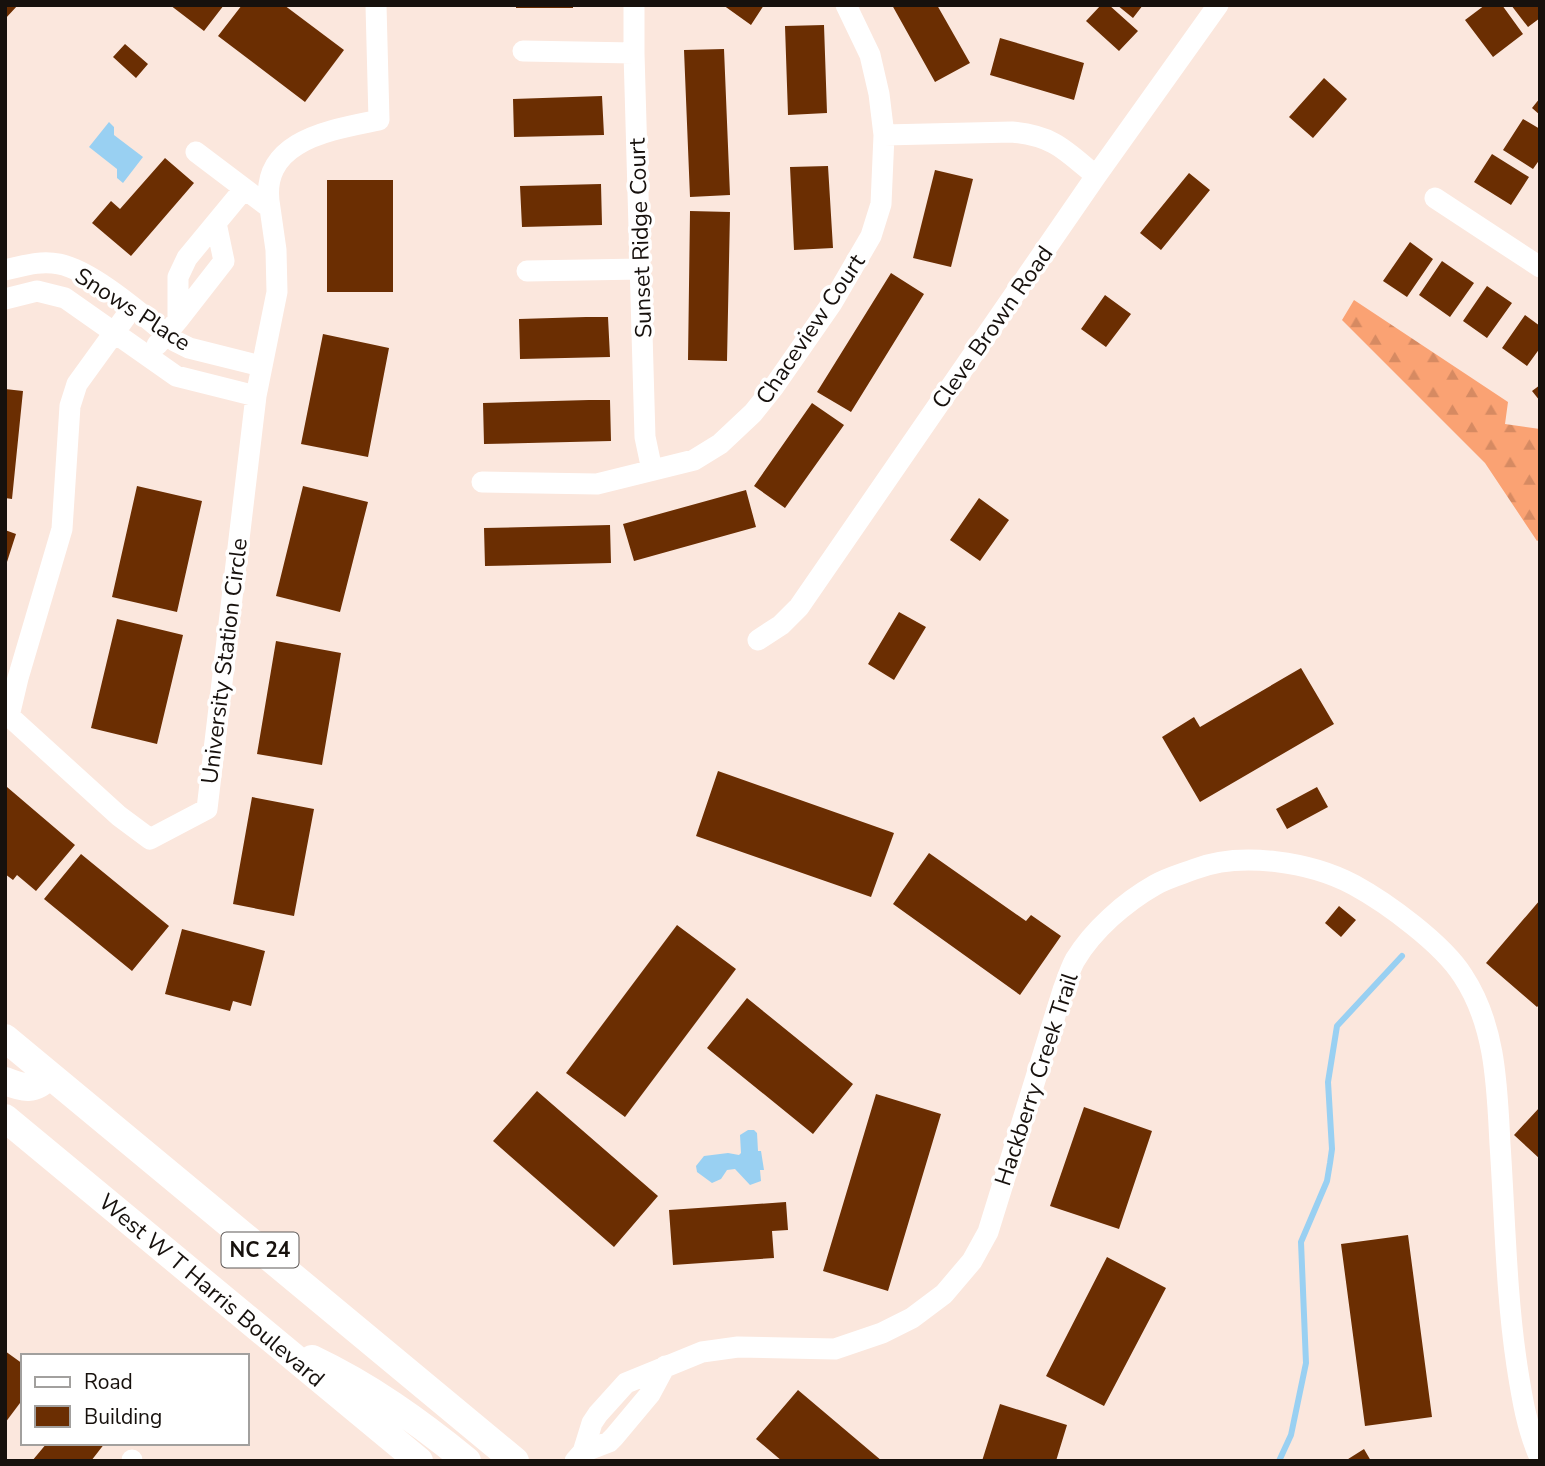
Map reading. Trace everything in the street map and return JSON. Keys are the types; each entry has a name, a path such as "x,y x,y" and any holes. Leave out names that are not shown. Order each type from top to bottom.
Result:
{"main road":[{"name":"NC 24","path":"5,1038 515,1461"},
{"path":"5,1081 24,1089 42,1084 48,1075"},
{"name":"West W T Harris Boulevard","path":"5,1118 419,1461"},
{"path":"272,1339 349,1377 407,1413 467,1461"}],"street":[{"name":"University Station Circle","path":"132,308 77,384 70,406 62,529 7,718 150,839 206,809 256,396 277,292 276,250 267,193 272,171 292,146 318,133 379,120 376,5"},
{"name":"Sunset Ridge Court","path":"634,5 645,437 652,470"},
{"name":"Chaceview Court","path":"482,482 597,484 695,460 720,444 753,413 773,388 832,303 871,236 881,204 884,135 879,94 870,55 846,5"},
{"name":"Cleve Brown Road","path":"758,640 781,625 799,607 1096,176 1218,5"},
{"path":"523,51 634,53"},
{"path":"884,135 1012,132 1031,134 1047,138 1059,145 1096,176"},
{"path":"196,152 270,208"},
{"path":"172,327 178,277 187,258 244,189"},
{"path":"1435,198 1537,257"},
{"path":"147,357 224,261 216,223"},
{"name":"Snows Place","path":"5,270 35,263 58,264 75,269 95,280 132,308 172,327 189,348 261,366"},
{"path":"527,271 641,269"},
{"name":"Snows Place","path":"5,299 37,291 54,294 73,303 176,376 256,396"},
{"name":"Hackberry Creek Trail","path":"579,1456 592,1423 619,1389 626,1383 664,1366 702,1352 738,1347 835,1349 912,1318 944,1294 972,1261 988,1232 1074,961 1091,938 1133,900 1157,883 1204,866 1257,859 1342,878 1372,894 1442,950 1463,975 1478,1004 1489,1038 1497,1079 1511,1325 1531,1438 1540,1458"},
{"path":"1519,1380 1540,1391"}],"green space":[{"path":"1354,300 1508,402 1505,424 1540,429 1540,539 1537,541 1485,463 1342,320"}],"water":[{"path":"109,122 114,127 114,135 143,157 123,183 117,178 117,169 89,147"},
{"path":"748,1130 757,1133 758,1151 761,1151 764,1170 760,1170 761,1181 750,1185 735,1169 727,1170 721,1179 712,1183 697,1172 696,1166 704,1156 728,1153 739,1155 740,1135"}],"building":[{"path":"5,5 18,5 5,19"},
{"path":"170,5 224,5 204,31"},
{"path":"242,5 284,5 344,50 305,102 218,36"},
{"path":"516,5 573,5 573,8 516,8"},
{"path":"723,5 764,5 751,25"},
{"path":"892,5 937,5 970,63 935,82"},
{"path":"1101,5 1109,5 1138,31 1119,51 1086,21"},
{"path":"1117,5 1143,5 1133,18"},
{"path":"1485,5 1502,5 1523,34 1493,57 1465,20"},
{"path":"1511,5 1540,5 1540,18 1528,27"},
{"path":"824,25 827,113 788,115 785,26"},
{"path":"1000,38 1084,63 1074,100 990,75"},
{"path":"125,44 148,64 136,78 113,57"},
{"path":"724,49 730,195 690,197 684,50"},
{"path":"1324,78 1347,99 1313,138 1289,117"},
{"path":"602,96 604,135 514,137 513,99"},
{"path":"1540,98 1540,115 1532,108"},
{"path":"1523,119 1540,129 1540,159 1533,169 1503,150"},
{"path":"1492,154 1529,177 1511,205 1474,182"},
{"path":"165,158 194,183 131,256 92,223 111,201 120,209"},
{"path":"828,166 833,248 794,250 790,167"},
{"path":"935,170 973,179 951,267 913,258"},
{"path":"1189,173 1210,190 1161,250 1140,233"},
{"path":"327,180 393,180 393,292 327,292"},
{"path":"601,184 602,225 522,227 520,186"},
{"path":"690,211 730,212 727,361 688,360"},
{"path":"1410,242 1433,259 1407,297 1383,281"},
{"path":"1442,261 1474,283 1450,317 1419,295"},
{"path":"891,273 924,294 851,412 817,392"},
{"path":"1487,286 1512,303 1487,338 1463,321"},
{"path":"1105,295 1131,314 1106,347 1081,329"},
{"path":"1525,315 1540,326 1540,348 1527,366 1502,348"},
{"path":"608,317 610,357 520,359 519,319"},
{"path":"323,334 389,348 368,457 301,444"},
{"path":"1540,385 1540,401 1532,391"},
{"path":"5,389 23,391 12,499 5,498"},
{"path":"610,400 611,441 484,444 483,403"},
{"path":"812,403 844,425 785,508 754,486"},
{"path":"137,486 202,501 177,612 112,597"},
{"path":"303,486 368,502 340,612 276,596"},
{"path":"746,490 756,527 634,561 623,524"},
{"path":"979,498 1009,520 980,561 950,540"},
{"path":"610,525 611,563 485,566 484,528"},
{"path":"5,530 16,534 6,565 5,565"},
{"path":"899,612 926,627 894,680 868,664"},
{"path":"117,619 183,635 157,744 91,728"},
{"path":"276,641 341,653 322,765 257,754"},
{"path":"1301,668 1334,724 1200,802 1162,737 1194,717 1200,727"},
{"path":"718,771 894,833 871,897 696,836"},
{"path":"7,787 75,845 36,891 17,875 13,880 5,874"},
{"path":"1317,787 1328,807 1287,829 1276,809"},
{"path":"252,797 314,809 294,916 233,904"},
{"path":"929,853 1026,921 1031,915 1061,936 1020,995 893,904"},
{"path":"81,854 169,926 132,971 44,899"},
{"path":"1540,900 1540,1004 1537,1007 1486,963"},
{"path":"1339,906 1356,920 1341,937 1325,923"},
{"path":"677,925 736,969 625,1117 566,1073"},
{"path":"182,929 265,951 251,1006 233,1001 230,1011 165,994"},
{"path":"747,998 853,1084 813,1134 707,1048"},
{"path":"537,1091 658,1196 614,1247 493,1141"},
{"path":"876,1094 941,1114 888,1291 823,1271"},
{"path":"1084,1107 1152,1131 1119,1229 1050,1206"},
{"path":"1540,1107 1540,1159 1514,1135"},
{"path":"786,1202 788,1230 772,1231 774,1258 673,1265 669,1210"},
{"path":"1408,1235 1432,1417 1365,1426 1341,1244"},
{"path":"1107,1257 1166,1288 1104,1406 1046,1376"},
{"path":"5,1351 21,1363 21,1402 5,1423"},
{"path":"798,1390 882,1461 782,1461 756,1439"},
{"path":"1000,1404 1067,1425 1056,1461 982,1461"},
{"path":"45,1445 103,1445 91,1461 32,1461"},
{"path":"1364,1449 1371,1461 1345,1461"}],"waterway":[{"path":"1279,1461 1291,1435 1306,1363 1301,1242 1327,1181 1332,1149 1328,1082 1337,1026 1402,956"}]}
